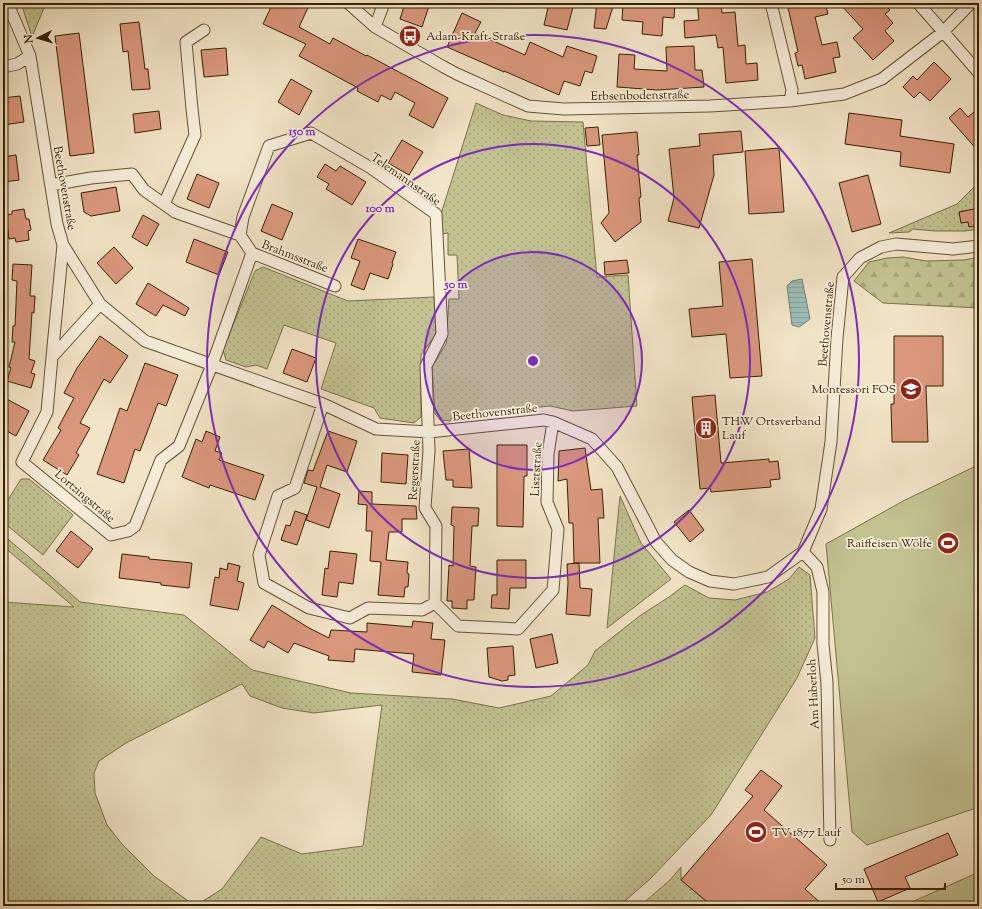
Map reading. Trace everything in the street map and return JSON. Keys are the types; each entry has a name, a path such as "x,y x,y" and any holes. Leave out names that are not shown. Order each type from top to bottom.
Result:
{"street":[{"name":"Beethovenstraße","path":"4,3 10,9 30,56 57,224 63,245 100,304 145,341 322,404 376,429 429,432 544,420 553,422 592,439 617,467 656,542 672,560 689,572 710,581 734,584 768,576 804,552 821,509 831,442 837,338 843,277 860,258 881,247 896,244 953,249 979,246"},
{"name":"Erbsenbodenstraße","path":"348,3 375,27 452,71 480,85 528,106 564,109 710,106 790,101 844,94 882,78 943,32 971,3"},
{"path":"375,27 384,3"},
{"path":"771,3 792,90 790,101"},
{"path":"918,3 979,73"},
{"path":"164,204 195,135 186,42 204,30"},
{"path":"3,67 17,64 30,56"},
{"name":"Telemannstraße","path":"240,235 243,217 269,146 311,133 371,168 436,214 442,334 426,366 429,432"},
{"path":"51,185 91,178 132,174 144,190 175,212 240,235"},
{"name":"Brahmsstraße","path":"240,235 252,253 336,286"},
{"name":"Lortzingstraße","path":"63,245 47,412 22,462 111,535 128,531 135,526 161,460 179,446 212,365"},
{"path":"212,365 252,253"},
{"path":"52,357 100,304"},
{"path":"322,404 295,488 278,496 258,555 264,583 309,608 350,618 368,608 422,610 435,603"},
{"name":"Lisztstraße","path":"435,603 458,626 518,629 553,590 558,529 547,502 548,454 553,422"},
{"name":"Regerstraße","path":"429,432 425,508 436,526 435,603"},
{"name":"Am Haberloh","path":"804,552 817,567 823,592 823,644 827,683 830,840"}],"green space":[{"path":"21,3 46,3 32,37 22,6"},
{"path":"476,103 503,115 531,121 583,122 597,277 628,275 637,406 573,411 550,406 455,415 450,421 440,420 435,414 432,367 446,344 449,299 459,299 457,255 448,255 448,233 442,234 441,214"},
{"path":"979,182 979,229 965,231 935,231 913,229 909,232 889,233 957,204"},
{"path":"903,257 926,261 964,260 979,257 979,308 883,303 854,281 869,262 887,258"},
{"path":"263,267 348,301 434,297 436,334 421,355 421,417 414,423 380,418 374,408 321,389 336,343 284,325 267,369 256,365 246,367 226,360 223,350 255,271"},
{"path":"976,466 979,466 979,807 867,845 852,832 826,544 905,500"},
{"path":"21,479 29,479 73,515 43,555 3,522 3,508"},
{"path":"620,496 641,543 671,579 607,628"},
{"path":"3,535 80,602 184,615 252,670 351,693 452,699 499,708 551,696 588,665 595,651 641,615 685,585 709,598 735,600 767,592 789,579 799,567 810,575 815,638 797,678 711,815 650,879 619,906 195,906 3,906 3,602 74,607 3,546","holes":["242,684 250,696 282,708 314,713 382,705 363,846 302,854 261,837 222,889 195,906 154,876 122,844 107,825 95,793 94,773 99,761 126,743"]},
{"path":"681,867 681,880 712,906 640,906 670,880"},
{"path":"979,872 979,906 903,906"}],"water":[{"path":"802,279 810,319 799,327 792,325 787,286 792,281"}],"building":[{"path":"273,3 310,3 299,27 330,44 333,38 448,98 433,128 409,115 415,103 395,92 391,100 381,95 378,102 357,91 358,88 299,56 306,44 263,24"},
{"path":"405,3 430,3 422,27 400,19"},
{"path":"549,3 574,3 567,30 544,25"},
{"path":"597,3 614,3 606,29 594,28"},
{"path":"623,3 675,3 674,18 663,17 662,36 642,34 643,22 622,20"},
{"path":"697,3 721,3 722,13 735,12 738,46 745,45 746,64 757,63 758,80 726,83 723,47 718,48 716,35 685,38 684,21 699,20"},
{"path":"787,3 825,3 828,14 815,17 822,45 837,42 840,57 833,58 836,72 805,79 802,65 798,66 795,53 798,52"},
{"path":"839,3 884,3 890,10 885,14 893,23 885,31 894,41 873,60 853,38 863,29"},
{"path":"462,13 481,22 475,33 525,55 530,42 563,57 567,46 597,56 592,73 585,71 580,86 564,81 559,95 447,47"},
{"path":"139,22 145,69 148,69 150,89 132,90 128,51 123,52 120,24"},
{"path":"79,33 94,153 70,156 55,36"},
{"path":"694,46 695,70 702,70 704,87 657,90 617,87 619,54 635,55 634,69 667,71 666,47"},
{"path":"226,48 228,75 204,77 201,50"},
{"path":"934,62 951,79 930,101 920,92 914,98 903,87 913,76 917,80"},
{"path":"291,79 312,91 299,115 278,102"},
{"path":"20,96 24,122 3,125 3,98"},
{"path":"960,108 968,117 979,108 979,152 949,118"},
{"path":"159,111 161,129 135,133 133,114"},
{"path":"849,113 902,120 900,136 954,144 950,173 900,166 901,152 845,144"},
{"path":"598,127 600,145 587,146 585,128"},
{"path":"741,131 743,152 713,155 714,175 699,228 668,221 674,198 669,149 700,146 699,134"},
{"path":"637,132 641,222 615,242 601,223 609,213 602,135"},
{"path":"402,140 423,152 409,175 388,163"},
{"path":"779,148 784,212 749,214 745,151"},
{"path":"16,155 19,180 4,182 3,157"},
{"path":"325,164 336,171 340,166 366,182 352,205 326,189 329,184 317,177"},
{"path":"197,174 219,183 209,208 187,199"},
{"path":"868,175 881,224 852,232 839,183"},
{"path":"116,187 120,211 91,216 84,212 81,193"},
{"path":"272,204 293,213 282,240 261,231"},
{"path":"979,208 979,225 969,227 968,222 961,223 959,212"},
{"path":"24,209 26,219 29,219 31,230 28,231 29,240 16,242 15,238 9,239 6,215 12,214 12,211"},
{"path":"143,215 159,224 147,246 132,237"},
{"path":"194,239 228,252 219,275 186,262"},
{"path":"358,239 396,252 388,279 370,273 364,290 351,285 360,261 351,258"},
{"path":"114,247 133,268 116,284 97,263"},
{"path":"752,259 762,376 730,378 726,334 692,337 689,309 723,306 719,262"},
{"path":"627,260 629,273 605,275 604,262"},
{"path":"13,264 32,265 30,296 35,296 34,313 32,312 29,359 35,361 31,373 35,374 31,388 7,381 11,368 9,367 15,342 12,342 13,326 15,326 17,281 12,280"},
{"path":"148,283 189,308 185,316 163,305 156,316 136,304"},
{"path":"100,336 128,356 110,383 104,379 80,423 90,428 76,453 79,455 67,475 43,460 61,430 58,428 74,398 64,393 77,368"},
{"path":"894,336 943,336 943,386 926,386 928,442 892,442 891,404 894,404"},
{"path":"292,349 316,358 307,382 283,373"},
{"path":"145,363 178,375 166,406 158,403 140,451 135,449 124,483 97,474 120,408 127,411"},
{"name":"THW Ortsverband Lauf","path":"715,395 721,463 769,459 769,462 778,461 780,479 770,480 771,487 711,492 710,488 700,489 692,397"},
{"path":"3,397 29,411 16,436 3,429"},
{"path":"206,431 220,437 215,451 222,453 219,460 264,475 255,500 210,485 209,488 182,477 196,439 202,442"},
{"path":"328,431 357,441 347,472 327,465 320,487 340,494 329,528 306,520 317,487 304,483 308,470 313,471"},
{"path":"497,445 527,445 527,476 524,476 523,527 497,526"},
{"path":"585,448 591,490 602,489 604,518 598,518 600,563 574,563 573,523 569,523 567,479 558,481 559,451"},
{"path":"469,449 472,488 453,487 453,480 446,480 443,451"},
{"path":"382,453 408,455 406,484 381,482"},
{"path":"359,491 372,492 372,504 416,506 417,519 402,519 402,532 389,532 386,560 408,562 408,587 405,587 404,597 378,595 381,562 370,561 372,531 366,531 367,505 358,504"},
{"path":"452,507 479,508 478,526 472,526 470,566 476,567 474,600 467,600 467,609 452,608 452,601 447,601 449,565 453,566 454,526 451,525"},
{"path":"689,510 704,530 690,542 674,522"},
{"path":"295,511 307,515 297,545 281,540 286,525 290,526"},
{"path":"71,531 93,549 78,568 56,551"},
{"path":"330,551 357,554 353,584 339,582 337,597 322,595 325,568 328,569"},
{"path":"122,554 149,557 149,559 192,563 189,588 119,578"},
{"path":"497,560 526,560 526,588 510,588 509,609 491,608 492,595 497,595"},
{"path":"228,563 240,566 237,581 244,583 238,610 210,605 215,577 219,578 220,568 227,570"},
{"path":"579,563 580,588 592,589 590,616 566,614 568,583 567,564"},
{"path":"272,605 309,628 329,638 331,630 367,632 367,623 412,627 413,621 433,623 431,639 445,640 441,675 412,672 414,654 355,649 354,662 328,660 329,656 294,643 288,653 268,641 264,648 250,640"},
{"path":"552,634 558,663 536,668 530,639"},
{"path":"513,646 515,675 508,676 508,680 502,681 489,677 487,648"},
{"name":"TV 1877 Lauf","path":"761,770 782,786 764,810 827,865 805,889 824,906 712,906 681,880 753,796 745,790"},
{"path":"948,833 958,855 905,877 910,888 878,902 864,869"}],"place":[{"name":"Adam-Kraft-Straße","path":"410,36"},
{"name":"Montessori FOS","path":"911,389"},
{"name":"THW Ortsverband Lauf","path":"706,428"},
{"name":"Raiffeisen Wölfe","path":"948,543"},
{"name":"TV 1877 Lauf","path":"756,832"}]}
